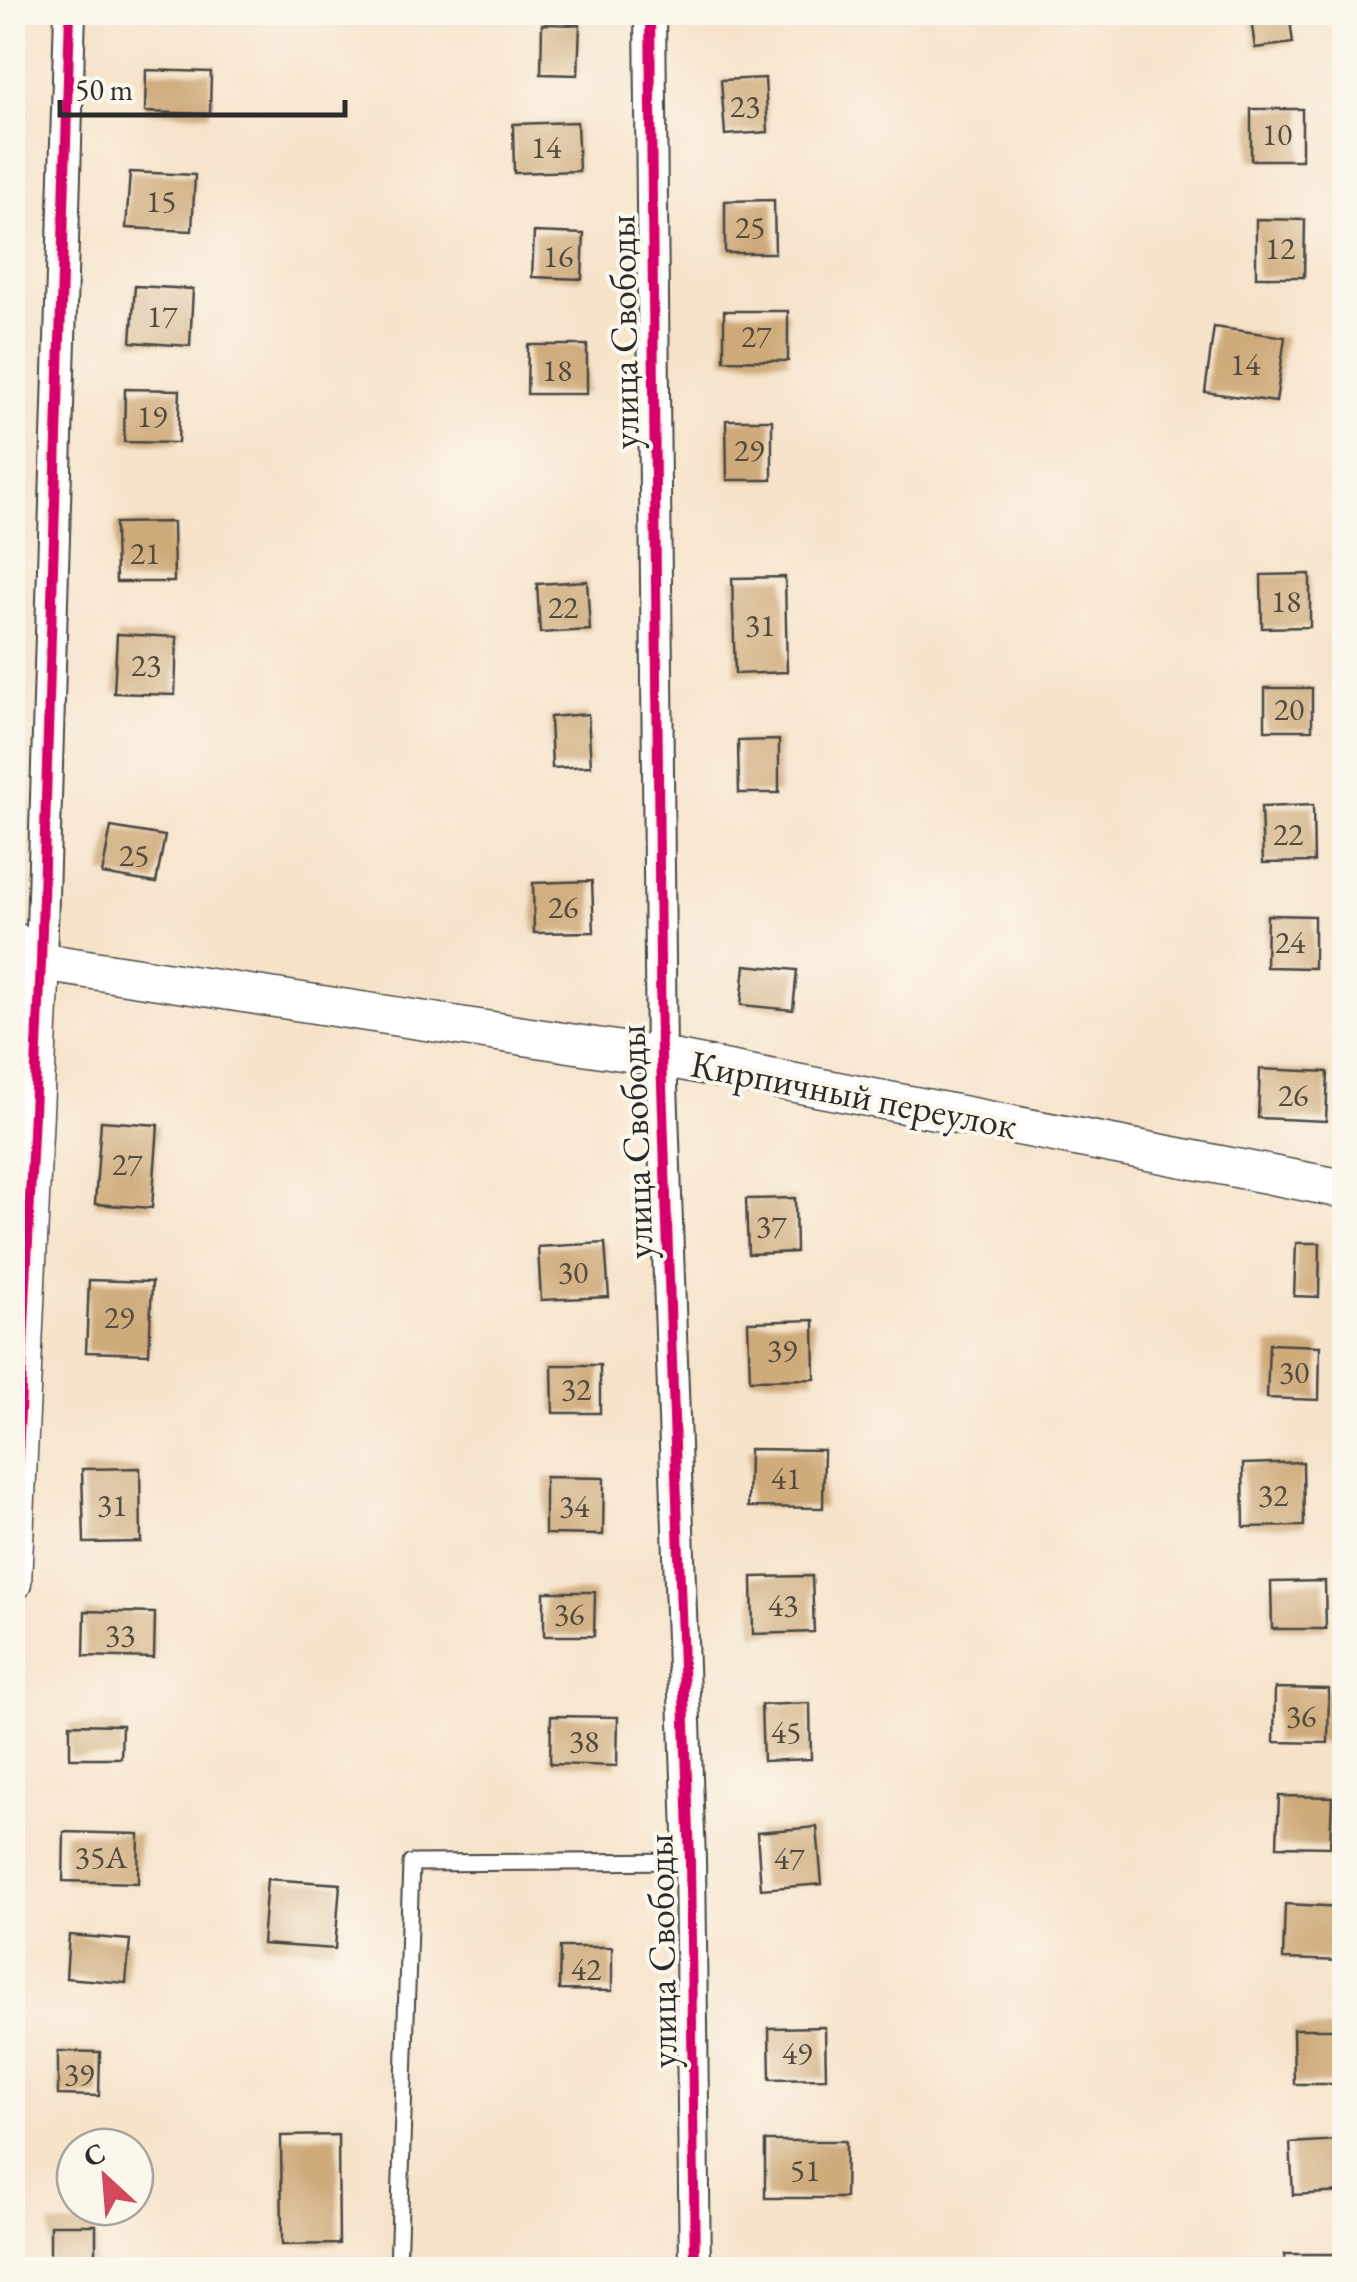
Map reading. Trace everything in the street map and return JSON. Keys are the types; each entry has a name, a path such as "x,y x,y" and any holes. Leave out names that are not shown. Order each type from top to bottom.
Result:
{"street":[{"path":"12,1584 27,951 70,12"},
{"name":"улица Свободы","path":"650,12 661,1057 690,1861 695,2270"},
{"name":"Кирпичный переулок","path":"27,951 661,1057 1344,1189"}],"lane":[{"path":"398,2270 410,1863 690,1861"}],"building":[{"path":"1250,12 1289,12 1293,43 1255,48"},
{"path":"542,24 580,25 578,75 541,74"},
{"path":"146,70 211,72 210,114 145,112"},
{"path":"765,78 768,132 725,135 721,80"},
{"path":"1251,109 1302,109 1302,160 1251,160"},
{"path":"577,122 579,171 514,173 513,124"},
{"path":"130,172 195,175 192,231 126,228"},
{"path":"774,200 775,253 725,253 725,201"},
{"path":"1256,219 1305,220 1304,277 1256,277"},
{"path":"534,232 584,234 582,279 532,277"},
{"path":"135,286 193,289 190,346 131,342"},
{"path":"724,311 788,311 788,361 724,360"},
{"path":"1214,327 1285,337 1276,402 1205,392"},
{"path":"528,345 587,345 587,394 527,394"},
{"path":"125,389 180,390 178,443 124,442"},
{"path":"726,420 772,420 772,480 727,480"},
{"path":"173,522 174,582 116,582 115,523"},
{"path":"1310,574 1310,627 1262,628 1261,575"},
{"path":"785,577 787,672 735,674 732,578"},
{"path":"587,581 590,630 540,633 537,584"},
{"path":"117,634 177,637 175,695 114,693"},
{"path":"1265,688 1312,688 1312,730 1265,730"},
{"path":"588,714 591,766 552,768 550,717"},
{"path":"779,740 779,793 739,793 738,741"},
{"path":"1313,805 1314,862 1263,863 1261,807"},
{"path":"111,827 165,836 156,883 102,874"},
{"path":"592,881 594,932 534,933 533,883"},
{"path":"1267,915 1314,916 1314,968 1266,967"},
{"path":"745,965 797,970 793,1010 741,1005"},
{"path":"1260,1069 1328,1072 1326,1121 1258,1118"},
{"path":"101,1121 158,1125 152,1208 95,1204"},
{"path":"795,1198 796,1252 748,1254 746,1199"},
{"path":"605,1243 609,1297 541,1300 538,1247"},
{"path":"1296,1243 1320,1243 1319,1297 1294,1296"},
{"path":"89,1280 152,1282 149,1354 86,1352"},
{"path":"814,1320 815,1379 750,1380 748,1322"},
{"path":"1269,1344 1320,1346 1319,1400 1267,1398"},
{"path":"552,1365 600,1365 600,1413 553,1413"},
{"path":"749,1449 824,1450 823,1508 748,1507"},
{"path":"1303,1462 1304,1526 1244,1527 1243,1464"},
{"path":"140,1468 141,1542 84,1543 82,1469"},
{"path":"545,1477 604,1478 603,1535 545,1534"},
{"path":"812,1576 814,1632 753,1634 752,1577"},
{"path":"1325,1581 1326,1629 1272,1629 1271,1582"},
{"path":"544,1592 595,1592 594,1636 544,1636"},
{"path":"85,1611 155,1613 154,1658 84,1656"},
{"path":"1275,1688 1329,1689 1328,1743 1274,1742"},
{"path":"810,1703 811,1759 763,1761 761,1705"},
{"path":"551,1716 618,1717 617,1766 550,1764"},
{"path":"70,1724 122,1725 121,1758 70,1758"},
{"path":"1279,1796 1332,1797 1330,1847 1277,1846"},
{"path":"817,1827 822,1884 761,1889 757,1832"},
{"path":"64,1832 139,1834 138,1883 63,1881"},
{"path":"267,1879 340,1884 335,1949 262,1944"},
{"path":"1285,1904 1344,1907 1344,1961 1283,1959"},
{"path":"69,1935 130,1940 126,1983 66,1978"},
{"path":"560,1947 612,1947 612,1991 559,1990"},
{"path":"825,2027 826,2078 770,2079 769,2028"},
{"path":"1293,2029 1339,2029 1339,2084 1294,2084"},
{"path":"58,2051 100,2052 99,2096 58,2095"},
{"path":"338,2135 339,2244 282,2245 281,2136"},
{"path":"1339,2140 1342,2192 1293,2195 1290,2143"},
{"path":"765,2141 846,2141 845,2198 765,2198"},
{"path":"50,2225 96,2227 96,2270 50,2270"},
{"path":"1285,2254 1339,2254 1339,2270 1285,2270"}],"cycle path":[{"path":"12,1583 41,962 70,12"},
{"path":"650,12 661,1057 690,1861 695,2270"}]}
